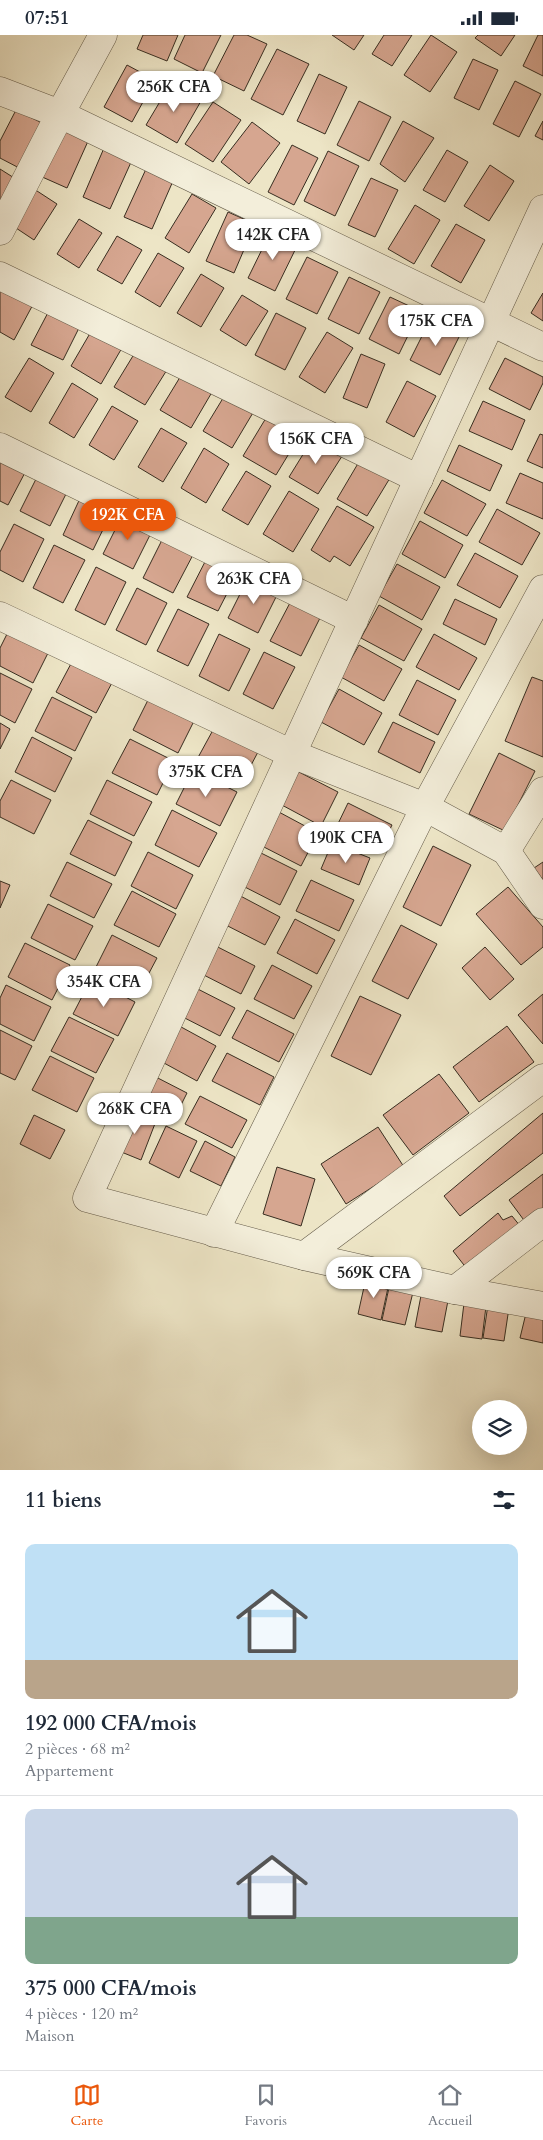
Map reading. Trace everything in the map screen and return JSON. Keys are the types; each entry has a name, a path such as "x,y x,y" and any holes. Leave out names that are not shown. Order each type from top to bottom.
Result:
{"street":[{"path":"0,231 103,35"},
{"path":"0,91 60,114 543,347"},
{"path":"543,209 86,1198 304,1256 455,1290 543,1306"},
{"path":"0,276 419,479"},
{"path":"0,447 354,620"},
{"path":"214,1233 425,807 543,589"},
{"path":"0,617 292,754 425,807 506,851 543,905"},
{"path":"506,851 543,791"},
{"path":"304,1256 543,1078"},
{"path":"455,1290 543,1222"}],"building":[{"path":"143,35 178,35 167,61 137,49"},
{"path":"185,35 221,35 202,73 174,59"},
{"path":"234,35 247,35 267,44 244,91 213,76"},
{"path":"332,35 364,35 354,50"},
{"path":"384,35 412,35 392,66 372,54"},
{"path":"431,35 457,52 430,92 404,75"},
{"path":"478,35 515,35 501,56 475,38"},
{"path":"538,35 543,35 543,76 523,66"},
{"path":"277,49 309,64 283,115 251,99"},
{"path":"473,59 498,70 479,110 454,98"},
{"path":"127,65 155,80 132,122 104,107"},
{"path":"319,74 347,87 325,134 297,121"},
{"path":"515,81 541,94 519,137 493,124"},
{"path":"171,83 201,101 177,143 146,125"},
{"path":"359,101 391,117 369,161 337,145"},
{"path":"213,102 241,120 213,162 185,144"},
{"path":"16,110 46,125 23,170 0,158 0,141"},
{"path":"403,121 434,138 405,182 380,164"},
{"path":"543,121 543,140 535,136"},
{"path":"252,122 280,143 249,184 221,162"},
{"path":"61,127 89,139 67,188 40,176"},
{"path":"292,145 318,158 294,205 268,192"},
{"path":"104,148 132,160 110,209 83,197"},
{"path":"447,150 468,162 445,202 423,190"},
{"path":"328,151 359,166 335,216 304,201"},
{"path":"490,165 514,181 489,221 464,206"},
{"path":"0,169 19,181 0,212"},
{"path":"146,169 173,181 152,229 124,217"},
{"path":"371,178 398,190 375,237 348,225"},
{"path":"34,189 57,204 34,240 10,224"},
{"path":"192,194 216,208 189,253 165,238"},
{"path":"415,205 440,220 414,264 388,249"},
{"path":"228,212 255,224 234,273 206,261"},
{"path":"79,219 102,233 79,268 57,254"},
{"path":"456,224 485,240 461,283 431,266"},
{"path":"271,231 298,244 275,291 248,278"},
{"path":"117,236 142,250 122,284 97,270"},
{"path":"158,253 184,268 160,307 135,292"},
{"path":"307,257 338,272 317,314 286,299"},
{"path":"201,274 224,288 201,327 177,313"},
{"path":"349,277 380,292 359,334 328,319"},
{"path":"0,280 37,297 14,340 0,332"},
{"path":"543,293 543,321 531,313"},
{"path":"242,295 268,311 246,346 220,330"},
{"path":"390,297 420,311 399,354 369,339"},
{"path":"53,303 84,318 63,360 31,345"},
{"path":"276,313 306,328 285,370 255,355"},
{"path":"431,318 461,333 440,375 410,360"},
{"path":"96,323 126,341 101,384 71,366"},
{"path":"327,332 353,348 325,393 299,377"},
{"path":"139,346 170,365 145,405 114,387"},
{"path":"361,354 385,364 367,408 343,398"},
{"path":"29,358 54,373 31,412 5,397"},
{"path":"505,358 543,377 543,383 530,410 489,389"},
{"path":"185,369 215,387 191,428 160,410"},
{"path":"407,381 436,396 414,437 386,422"},
{"path":"72,383 98,399 74,438 49,423"},
{"path":"228,390 257,406 232,448 203,431"},
{"path":"483,401 525,420 512,450 469,431"},
{"path":"112,406 138,421 114,460 89,445"},
{"path":"269,413 302,432 276,475 243,456"},
{"path":"161,428 187,443 163,482 138,467"},
{"path":"540,434 543,435 543,468 527,461"},
{"path":"315,435 344,453 318,494 289,477"},
{"path":"459,445 502,465 490,491 447,471"},
{"path":"0,448 30,463 8,505 0,501"},
{"path":"204,448 229,464 206,503 181,488"},
{"path":"363,455 393,473 367,516 337,499"},
{"path":"41,469 71,484 50,526 20,511"},
{"path":"246,471 271,486 248,525 222,510"},
{"path":"520,473 543,483 543,519 506,503"},
{"path":"442,480 486,504 467,536 424,513"},
{"path":"289,491 319,509 293,552 263,534"},
{"path":"83,492 114,507 93,550 63,535"},
{"path":"337,506 374,527 350,566 334,556 330,562 311,550"},
{"path":"497,509 540,533 522,565 479,542"},
{"path":"124,512 154,527 133,569 103,554"},
{"path":"420,521 463,545 445,578 402,554"},
{"path":"14,524 44,539 23,582 0,570 0,552"},
{"path":"164,536 195,551 173,593 143,578"},
{"path":"54,545 85,560 63,603 33,588"},
{"path":"475,553 518,576 500,608 457,585"},
{"path":"209,554 239,570 218,611 187,597"},
{"path":"397,564 440,587 422,620 379,596"},
{"path":"96,567 126,582 105,625 75,610"},
{"path":"249,576 279,591 258,633 228,618"},
{"path":"137,588 167,603 146,645 116,630"},
{"path":"292,599 322,614 301,656 270,641"},
{"path":"455,599 497,619 485,645 443,624"},
{"path":"379,605 422,629 404,661 361,638"},
{"path":"178,609 209,624 188,666 157,651"},
{"path":"10,628 50,649 33,683 0,666 0,648"},
{"path":"219,634 250,649 229,691 199,676"},
{"path":"434,634 477,658 459,690 416,667"},
{"path":"359,645 402,669 384,701 341,677"},
{"path":"264,652 295,667 273,709 243,694"},
{"path":"74,658 114,679 96,713 56,692"},
{"path":"0,673 32,689 15,723 0,715"},
{"path":"532,677 543,681 543,757 505,741"},
{"path":"417,680 456,700 438,735 399,715"},
{"path":"339,689 382,713 364,745 321,722"},
{"path":"150,696 195,719 178,753 133,730"},
{"path":"52,697 92,717 75,751 35,731"},
{"path":"393,722 435,742 420,773 378,752"},
{"path":"0,723 10,729 0,749"},
{"path":"213,730 258,752 240,786 195,763"},
{"path":"32,737 72,758 55,792 15,772"},
{"path":"130,739 174,761 157,795 112,773"},
{"path":"499,753 535,771 505,831 469,814"},
{"path":"193,770 237,792 220,826 176,804"},
{"path":"297,771 338,792 321,826 280,804"},
{"path":"11,780 51,800 34,834 0,817 0,801"},
{"path":"107,780 152,802 134,836 90,814"},
{"path":"348,803 392,825 378,853 334,832"},
{"path":"172,810 217,833 199,867 155,845"},
{"path":"277,811 318,833 301,866 260,845"},
{"path":"88,820 132,842 115,876 70,854"},
{"path":"332,843 370,858 359,885 321,869"},
{"path":"433,846 471,865 441,926 403,907"},
{"path":"257,851 297,871 280,905 239,884"},
{"path":"148,852 193,875 176,909 131,886"},
{"path":"67,862 112,884 94,918 50,896"},
{"path":"543,862 543,880 534,868"},
{"path":"311,880 354,900 339,931 296,911"},
{"path":"0,881 10,885 0,908"},
{"path":"508,887 543,927 543,947 521,965 476,914"},
{"path":"132,891 176,914 159,947 114,925"},
{"path":"233,892 280,917 265,945 218,921"},
{"path":"48,904 93,926 75,960 31,938"},
{"path":"295,919 335,940 317,974 277,953"},
{"path":"401,925 437,944 408,999 372,981"},
{"path":"112,935 157,958 139,992 95,969"},
{"path":"208,942 255,966 241,994 194,970"},
{"path":"25,943 70,965 52,1000 8,977"},
{"path":"485,947 514,979 490,1000 462,968"},
{"path":"272,965 312,986 294,1019 254,999"},
{"path":"91,979 135,1002 118,1036 73,1014"},
{"path":"188,984 235,1008 220,1036 173,1012"},
{"path":"6,985 51,1007 34,1041 0,1024 0,998"},
{"path":"543,994 543,1044 518,1015"},
{"path":"360,996 401,1015 371,1075 331,1056"},
{"path":"247,1010 294,1034 279,1062 232,1038"},
{"path":"69,1017 114,1039 96,1073 51,1051"},
{"path":"172,1022 216,1046 197,1081 153,1057"},
{"path":"507,1026 534,1062 479,1102 453,1067"},
{"path":"0,1030 32,1046 15,1080 0,1073"},
{"path":"227,1053 274,1077 260,1105 212,1081"},
{"path":"50,1056 94,1078 77,1112 32,1090"},
{"path":"439,1074 469,1113 413,1155 383,1115"},
{"path":"152,1075 187,1093 174,1119 138,1102"},
{"path":"200,1096 247,1120 232,1148 185,1124"},
{"path":"129,1110 156,1121 141,1160 114,1149"},
{"path":"543,1113 543,1153 460,1216 444,1196"},
{"path":"34,1115 65,1130 50,1159 20,1144"},
{"path":"166,1126 197,1141 179,1178 149,1163"},
{"path":"378,1127 404,1167 346,1204 321,1164"},
{"path":"205,1141 235,1157 221,1186 190,1171"},
{"path":"277,1167 315,1179 301,1226 263,1214"},
{"path":"543,1174 543,1216 529,1227 509,1200"},
{"path":"498,1213 503,1220 512,1216 525,1232 471,1274 453,1251"},
{"path":"366,1278 389,1283 381,1320 358,1314"},
{"path":"390,1283 414,1288 405,1325 382,1320"},
{"path":"423,1285 450,1290 442,1332 415,1327"},
{"path":"465,1295 487,1298 482,1339 460,1336"},
{"path":"489,1298 510,1301 504,1341 483,1338"},
{"path":"527,1309 543,1313 543,1343 520,1338"}]}
